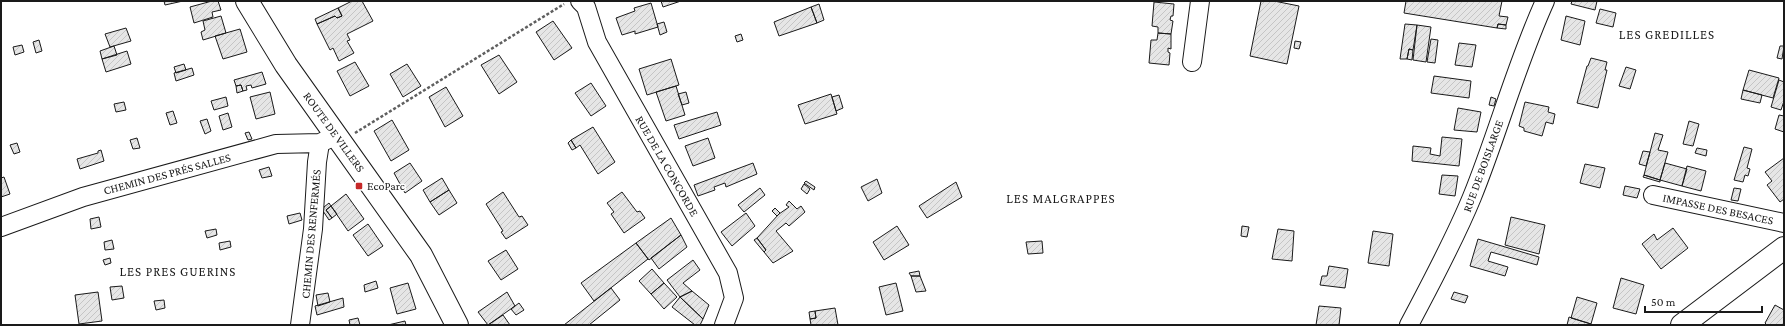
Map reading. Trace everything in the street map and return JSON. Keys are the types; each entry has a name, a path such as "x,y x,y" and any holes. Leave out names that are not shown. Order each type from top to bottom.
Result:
{"main road":[{"name":"ROUTE DE VILLERS","path":"247,1 333,140 421,255 457,325"},
{"path":"1682,325 1784,248"}],"street":[{"path":"1192,62 1200,1"},
{"name":"RUE DE BOISLARGE","path":"1409,325 1453,242 1470,202 1531,32 1545,1"},
{"name":"RUE DE LA CONCORDE","path":"586,3 597,42 728,273 734,298 724,325"},
{"name":"CHEMIN DES PRÉS SALLES","path":"1,227 83,197 276,144 333,140"},
{"name":"CHEMIN DES RENFERMÉS","path":"300,325 313,230 317,162 333,140"},
{"name":"IMPASSE DES BESACES","path":"1653,195 1784,223"}],"path":[{"path":"333,140 570,1"}],"building":[{"path":"164,1 183,1 165,5"},
{"path":"212,1 218,1 221,10 212,12 213,17 194,23 190,7"},
{"path":"352,1 362,1 373,21 347,34 350,40 347,41 354,53 339,61 333,48 330,50 317,24 335,16 337,18 342,16 338,8"},
{"path":"661,1 681,1 663,7"},
{"path":"1261,1 1274,1 1299,6 1287,64 1250,56"},
{"path":"1406,1 1502,1 1499,16 1508,17 1506,25 1498,24 1497,28 1404,13"},
{"path":"1572,1 1597,1 1595,10 1571,4"},
{"path":"1154,2 1174,4 1173,16 1171,16 1170,20 1173,21 1171,34 1158,33 1158,27 1152,26"},
{"path":"651,3 658,27 635,34 635,31 622,35 616,18 635,11 634,8"},
{"path":"819,4 824,20 817,23 811,7"},
{"path":"811,7 817,23 779,36 774,22"},
{"path":"338,8 342,16 337,18 335,16 317,24 315,19"},
{"path":"1600,9 1616,13 1613,27 1596,23"},
{"path":"221,16 226,33 203,40 201,32 205,30 203,21"},
{"path":"1566,16 1585,21 1580,45 1561,40"},
{"path":"553,21 572,48 554,60 536,32"},
{"path":"664,22 667,32 660,35 657,24"},
{"path":"1405,24 1417,25 1413,50 1409,49 1407,59 1400,59"},
{"path":"1498,24 1506,25 1506,29 1497,28"},
{"path":"1417,25 1431,27 1426,62 1413,60"},
{"path":"126,28 131,41 110,47 105,34"},
{"path":"240,29 247,52 223,59 215,36"},
{"path":"1158,33 1171,34 1171,49 1168,48 1168,52 1170,53 1169,65 1149,63 1151,40 1157,40"},
{"path":"741,34 743,40 737,42 735,36"},
{"path":"1431,39 1438,40 1435,63 1427,62"},
{"path":"39,40 42,51 36,53 33,42"},
{"path":"1295,41 1301,42 1299,49 1294,48"},
{"path":"1459,43 1476,45 1472,67 1455,65"},
{"path":"22,45 24,52 15,55 13,47"},
{"path":"114,46 117,55 102,59 100,51"},
{"path":"1780,46 1784,46 1782,59 1777,58"},
{"path":"1409,49 1413,50 1412,60 1407,59"},
{"path":"127,51 131,64 106,72 102,59"},
{"path":"499,55 517,82 499,94 481,65"},
{"path":"1591,58 1607,62 1605,70 1607,70 1598,108 1577,103 1587,66"},
{"path":"671,59 679,85 647,95 639,69"},
{"path":"355,62 369,86 350,96 337,71"},
{"path":"184,64 186,70 176,73 174,67"},
{"path":"407,64 421,86 403,97 390,74"},
{"path":"1626,67 1636,70 1630,89 1619,86"},
{"path":"192,68 194,75 176,81 174,73"},
{"path":"1749,70 1779,78 1773,98 1743,90"},
{"path":"262,72 266,84 252,88 251,85 246,86 247,90 243,91 241,85 236,86 234,80"},
{"path":"1434,76 1471,81 1469,98 1431,93"},
{"path":"1779,80 1784,82 1784,101 1781,110 1771,107"},
{"path":"591,83 606,106 591,116 575,93"},
{"path":"241,85 243,91 237,93 236,86"},
{"path":"676,86 685,115 666,121 656,92"},
{"path":"446,87 463,116 445,127 429,97"},
{"path":"1743,90 1762,95 1760,103 1741,99"},
{"path":"270,92 275,114 256,119 250,97"},
{"path":"686,92 689,103 682,105 678,94"},
{"path":"831,94 837,114 805,124 798,105"},
{"path":"839,95 843,108 836,111 832,97"},
{"path":"226,97 228,106 214,110 211,101"},
{"path":"1491,97 1496,99 1494,106 1489,105"},
{"path":"124,102 126,110 116,112 114,104"},
{"path":"1525,102 1549,107 1548,112 1555,114 1553,124 1546,122 1542,136 1524,131 1524,128 1519,126"},
{"path":"1458,108 1481,112 1477,132 1454,130"},
{"path":"173,111 177,123 170,125 166,113"},
{"path":"717,112 721,125 679,139 674,125"},
{"path":"228,113 232,127 223,130 219,116"},
{"path":"1779,115 1784,116 1784,132 1775,129"},
{"path":"207,119 211,131 205,134 200,121"},
{"path":"392,120 409,150 391,161 374,131"},
{"path":"1689,121 1699,124 1693,146 1683,144"},
{"path":"593,127 615,162 598,174 580,145 576,148 571,140"},
{"path":"249,132 252,139 248,140 245,133"},
{"path":"1655,133 1663,135 1658,150 1668,152 1660,180 1644,175"},
{"path":"1442,137 1462,139 1459,166 1412,161 1413,146 1431,148 1430,154 1440,156"},
{"path":"137,138 140,148 133,149 130,140"},
{"path":"708,138 715,158 693,166 685,146"},
{"path":"571,140 576,148 572,150 568,143"},
{"path":"17,143 20,152 14,154 10,145"},
{"path":"1744,147 1752,149 1747,168 1750,169 1748,176 1745,175 1743,182 1734,180"},
{"path":"1697,148 1707,150 1706,156 1695,153"},
{"path":"101,150 104,161 80,169 77,159 98,153 98,151"},
{"path":"1643,151 1650,152 1646,166 1639,164"},
{"path":"1784,158 1784,199 1780,202 1767,185 1772,181 1765,172"},
{"path":"410,163 422,181 405,193 394,173"},
{"path":"753,163 757,174 726,187 725,183 714,187 715,190 698,196 694,185"},
{"path":"1665,163 1687,169 1682,186 1660,180"},
{"path":"1585,164 1605,168 1600,188 1580,183"},
{"path":"1687,166 1706,171 1701,191 1682,186"},
{"path":"269,167 272,176 262,178 259,170"},
{"path":"1442,175 1458,176 1455,196 1439,194"},
{"path":"1644,175 1660,180 1660,182 1643,177"},
{"path":"4,177 10,194 1,197 1,178"},
{"path":"442,178 449,190 430,202 423,190"},
{"path":"877,179 882,193 868,201 861,187"},
{"path":"806,181 815,187 814,190 804,183"},
{"path":"956,182 962,197 927,218 919,206"},
{"path":"804,184 810,189 807,194 801,189"},
{"path":"1625,186 1640,189 1637,198 1623,195"},
{"path":"760,188 765,195 744,212 738,205"},
{"path":"1734,188 1741,189 1738,201 1731,200"},
{"path":"449,190 457,203 439,215 430,202"},
{"path":"503,192 519,217 522,216 528,225 506,239 501,232 503,231 486,204"},
{"path":"622,192 637,212 640,211 645,218 624,233 611,214 614,212 607,203"},
{"path":"346,194 364,219 348,231 331,206"},
{"path":"789,201 797,209 801,206 805,212 789,226 786,223 776,231 793,251 773,263 764,252 766,250 757,238 779,214 789,207 786,205"},
{"path":"329,203 331,206 326,210 332,218 329,220 323,211 324,207"},
{"path":"331,206 337,214 332,218 326,210"},
{"path":"775,208 780,213 777,216 772,211"},
{"path":"300,213 302,220 289,224 287,216"},
{"path":"746,213 755,226 732,246 721,232"},
{"path":"99,217 101,227 91,229 90,219"},
{"path":"1511,217 1545,225 1539,254 1505,245"},
{"path":"671,218 681,235 649,260 636,243"},
{"path":"368,224 383,246 368,256 353,235"},
{"path":"897,226 909,245 884,260 873,242"},
{"path":"1242,226 1249,227 1247,237 1241,236"},
{"path":"1673,228 1688,248 1661,269 1642,244 1654,234 1657,240"},
{"path":"216,229 217,235 207,238 205,231"},
{"path":"1278,229 1294,231 1292,261 1272,259"},
{"path":"1373,231 1393,234 1389,266 1368,263"},
{"path":"681,235 687,247 659,269 651,258"},
{"path":"757,238 766,250 764,252 754,240"},
{"path":"1478,239 1539,257 1537,265 1491,252 1488,261 1508,267 1505,276 1470,266"},
{"path":"112,240 114,249 105,250 104,242"},
{"path":"230,241 231,247 220,250 219,243"},
{"path":"1042,241 1043,253 1028,254 1026,242"},
{"path":"636,243 648,259 594,301 581,283"},
{"path":"506,250 518,269 501,280 488,261"},
{"path":"110,258 111,263 105,265 103,260"},
{"path":"693,260 700,270 683,283 692,291 680,297 667,280"},
{"path":"1329,266 1348,269 1345,288 1320,285 1322,276 1327,276"},
{"path":"652,269 664,283 651,294 639,281"},
{"path":"919,271 920,276 911,276 909,273"},
{"path":"911,276 920,276 926,291 916,292"},
{"path":"1621,278 1644,285 1636,314 1613,308"},
{"path":"376,281 378,288 365,292 364,285"},
{"path":"408,283 416,309 397,314 390,288"},
{"path":"664,283 677,297 664,309 651,294"},
{"path":"896,283 903,311 886,315 879,287"},
{"path":"122,286 124,298 112,300 110,287"},
{"path":"611,288 620,300 589,325 564,325"},
{"path":"692,291 709,305 703,319 680,297"},
{"path":"98,292 102,321 79,324 75,295"},
{"path":"507,292 515,306 488,325 478,312"},
{"path":"1454,292 1468,296 1465,303 1451,299"},
{"path":"328,293 330,302 318,306 316,295"},
{"path":"680,297 703,319 700,325 695,325 672,307"},
{"path":"1577,297 1597,303 1591,324 1571,318"},
{"path":"343,298 344,307 317,315 315,306"},
{"path":"164,300 165,308 156,310 154,301"},
{"path":"519,303 524,310 516,315 511,309"},
{"path":"1775,305 1784,310 1784,325 1767,325 1765,323"},
{"path":"1319,306 1341,308 1339,325 1316,325"},
{"path":"835,308 838,325 811,325 810,319 816,318 815,311"},
{"path":"815,311 816,318 810,319 809,312"},
{"path":"503,315 510,325 488,325"},
{"path":"1569,317 1591,324 1591,325 1567,325"},
{"path":"358,318 360,325 350,325 349,320"},
{"path":"405,321 406,325 388,325"}],"place":[{"name":"EcoParc","path":"359,186"}],"district":[{"name":"LES GREDILLES","path":"1667,34"},
{"name":"LES MALGRAPPES","path":"1061,198"},
{"name":"LES PRES GUERINS","path":"178,271"}]}
